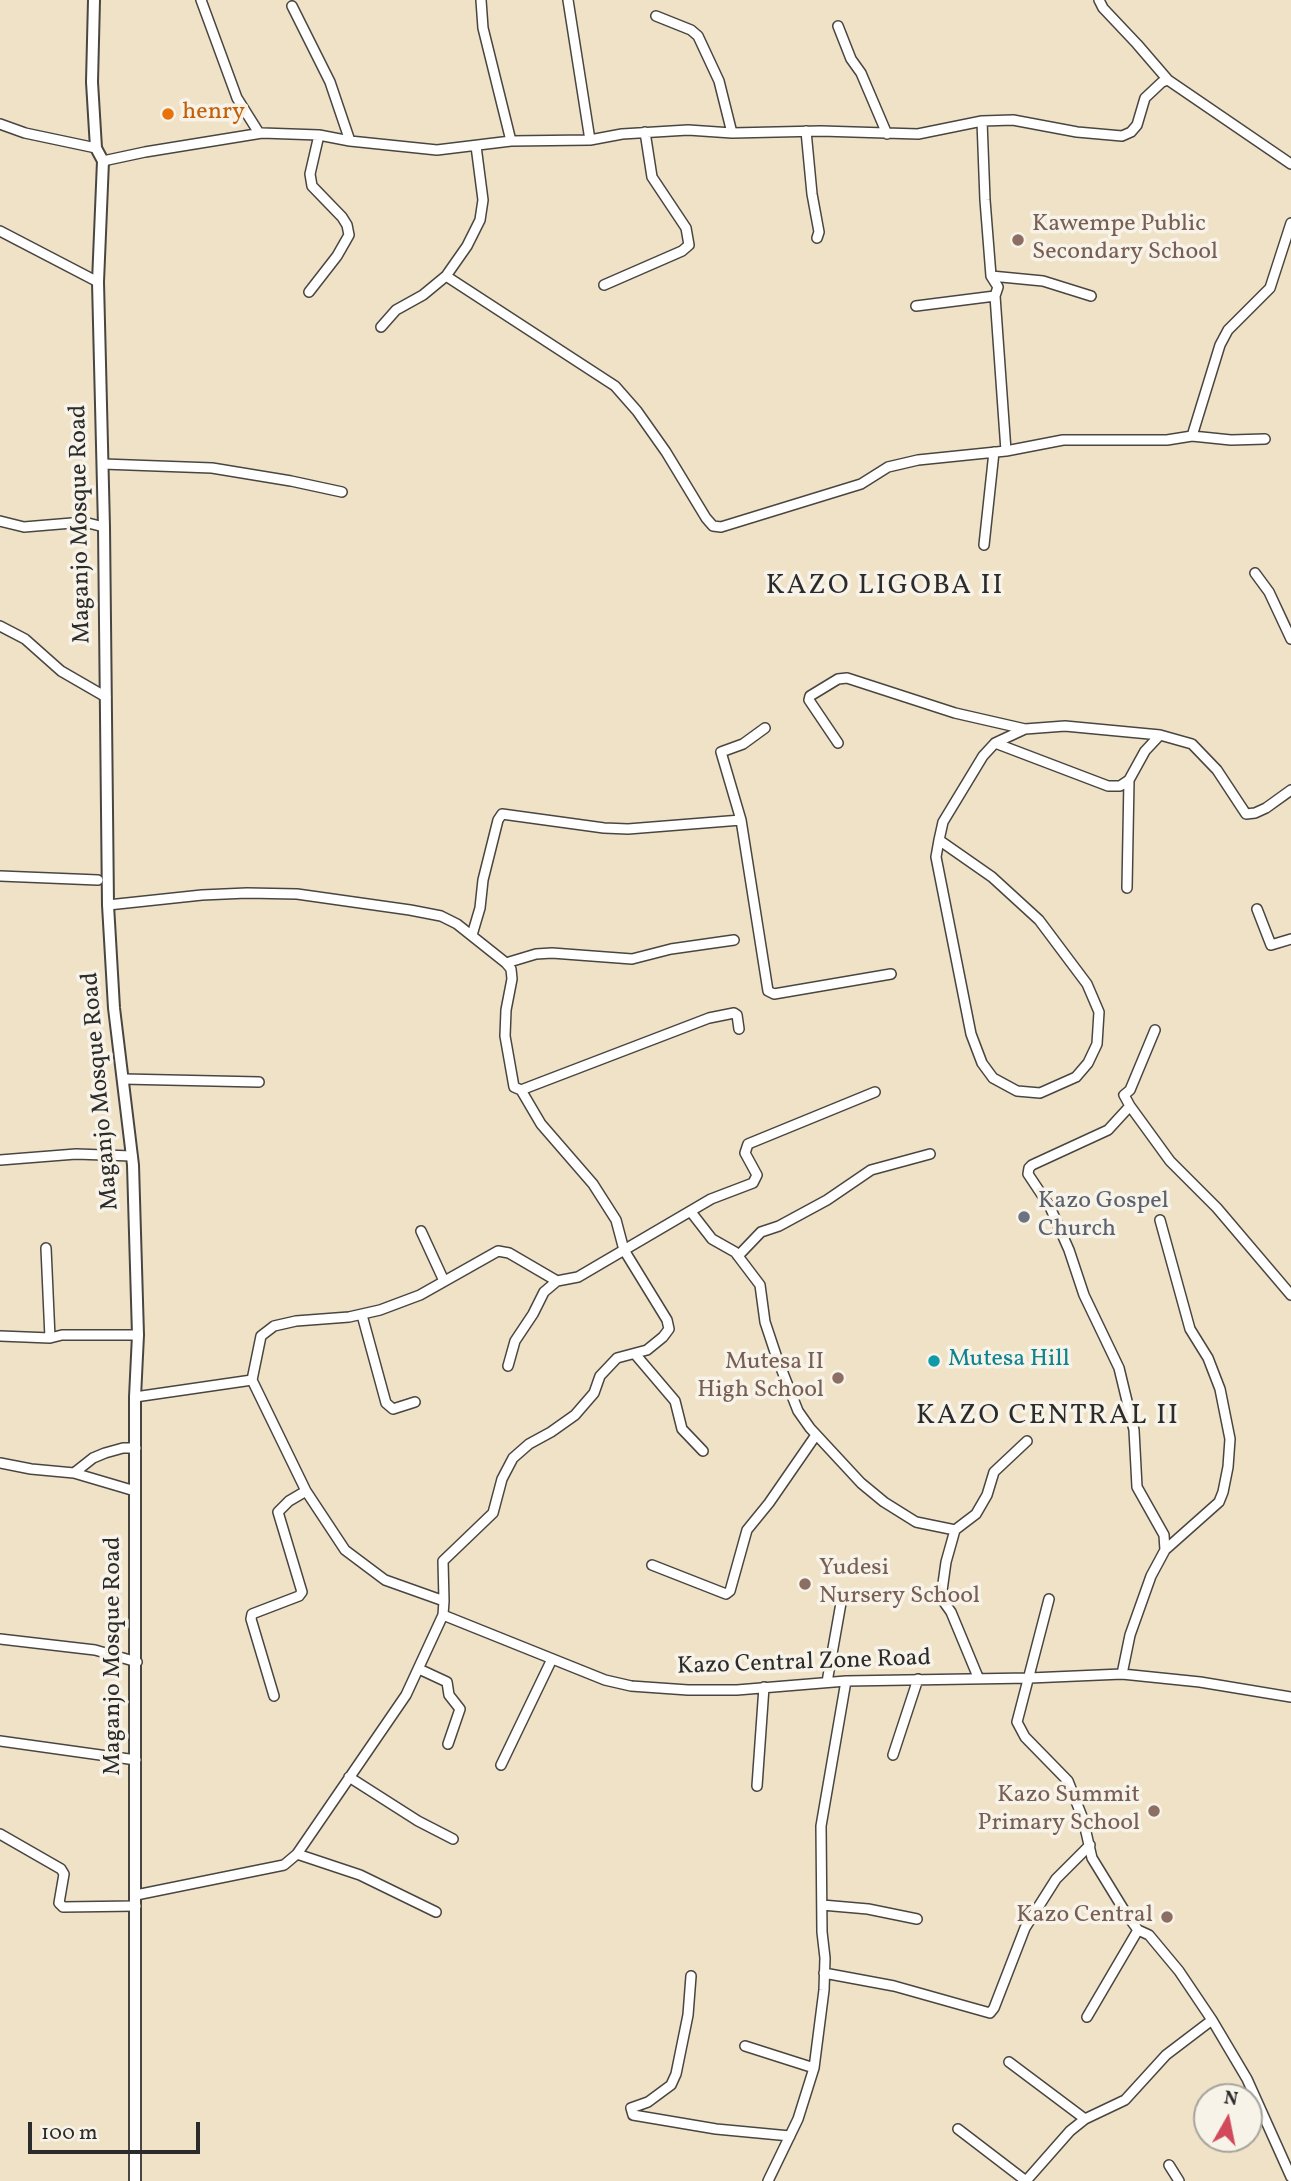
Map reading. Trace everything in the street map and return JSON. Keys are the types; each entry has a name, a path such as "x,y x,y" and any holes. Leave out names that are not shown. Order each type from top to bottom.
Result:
{"street":[{"name":"Maganjo Mosque Road","path":"94,0 92,82 96,148 103,162 98,282 108,905 114,1008 132,1156 138,1335 135,1397 135,2181"},
{"path":"201,0 237,98 258,133"},
{"path":"481,0 483,28 511,141"},
{"path":"568,0 590,140"},
{"path":"1099,0 1103,8 1168,80 1291,164"},
{"path":"292,6 330,82 350,141"},
{"path":"656,16 691,30 698,36 719,81 732,133"},
{"path":"838,26 887,134"},
{"path":"103,162 145,152 258,133 318,135 437,150 511,141 590,140 645,132 688,130 732,133 806,131 918,134 982,121 1013,120 1077,132 1122,136 1137,125 1145,98 1168,80"},
{"path":"982,121 991,276 998,287 995,296 1006,451"},
{"path":"0,124 25,133 96,148"},
{"path":"806,131 819,232 817,238"},
{"path":"604,285 682,251 689,245 686,228 652,177 645,132"},
{"path":"309,292 337,256 349,235 342,217 312,186 310,174 318,135"},
{"path":"381,327 396,310 423,295 446,276 467,246 480,220 483,200 476,146"},
{"path":"1192,436 1220,345 1228,330 1270,288 1291,223"},
{"path":"0,231 98,282"},
{"path":"446,276 615,386 637,411 666,452 685,486 713,526 720,527 861,484 888,467 902,463 1006,451 1063,440 1167,440 1192,436 1231,440 1265,439"},
{"path":"991,276 1043,281 1091,296"},
{"path":"916,306 995,296"},
{"path":"984,545 994,452"},
{"path":"103,464 212,468 342,492"},
{"path":"0,521 24,527 84,522 104,527"},
{"path":"1255,573 1269,592 1291,639"},
{"path":"0,626 25,639 61,671 106,697"},
{"path":"838,743 809,700 810,696 838,679 855,680 955,713 1025,729 1065,726 1160,735 1192,744 1217,770 1247,814 1266,808 1291,790"},
{"path":"765,728 743,744 721,752 741,820 768,992 774,994 891,974"},
{"path":"939,840 992,877 1039,920 1087,984 1099,1012 1097,1044 1088,1063 1076,1077 1040,1093 1017,1091 993,1078 982,1063 971,1034 936,857 939,840 943,822 983,756 995,743 1025,729"},
{"path":"995,743 1108,786 1120,786 1129,780 1145,751 1160,735"},
{"path":"1127,888 1129,780"},
{"path":"471,935 480,908 483,880 498,820 502,814 628,829 741,820"},
{"path":"0,876 98,880"},
{"path":"0,1834 61,1869 64,1874 59,1903 63,1907 136,1901 284,1865 297,1854 406,1695 443,1615 446,1577 443,1562 493,1513 502,1479 513,1458 529,1444 575,1415 594,1393 600,1376 617,1358 647,1350 663,1337 668,1329 667,1320 624,1250 616,1220 593,1184 541,1124 522,1090 514,1087 505,1036 506,1010 512,979 510,970 506,963 471,935 441,916 297,894 201,894 108,905"},
{"path":"1257,909 1271,945 1291,939"},
{"path":"506,963 536,954 552,953 632,959 670,949 734,940"},
{"path":"522,1090 709,1018 737,1014 740,1029"},
{"path":"1155,1030 1130,1090 1124,1095 1170,1161 1217,1208 1291,1295"},
{"path":"123,1079 259,1082"},
{"path":"508,1366 515,1341 544,1292 557,1281 578,1277 711,1199 756,1180 757,1175 745,1153 748,1144 875,1092"},
{"path":"1130,1106 1108,1130 1032,1165 1028,1174 1051,1207 1084,1295 1119,1368 1134,1430 1137,1487 1164,1535 1165,1550"},
{"path":"0,1160 76,1154 132,1156"},
{"path":"738,1256 761,1232 779,1226 827,1200 870,1170 930,1154"},
{"path":"691,1212 712,1239 738,1256 760,1285 765,1322 777,1358 798,1411 816,1435 861,1483 884,1502 916,1522 955,1530"},
{"path":"1122,1674 1130,1635 1151,1576 1165,1550 1219,1502 1228,1467 1230,1439 1220,1389 1208,1358 1190,1329 1160,1220"},
{"path":"421,1231 444,1281"},
{"path":"46,1248 50,1338"},
{"path":"444,1601 385,1580 345,1550 306,1492 252,1380 261,1336 274,1326 296,1321 362,1315 420,1295 503,1250 557,1281"},
{"path":"362,1315 386,1404 394,1409 415,1402"},
{"path":"0,1336 50,1338 62,1335 138,1335"},
{"path":"635,1354 675,1402 682,1429 703,1451"},
{"path":"135,1397 252,1380"},
{"path":"652,1565 726,1594 730,1591 747,1530 816,1435"},
{"path":"978,1677 951,1612 941,1598 946,1562 955,1530 976,1514 987,1495 994,1472 1027,1441"},
{"path":"74,1473 93,1458 105,1453 136,1448"},
{"path":"0,1463 74,1473 135,1491"},
{"path":"274,1696 251,1619 252,1614 299,1596 302,1592 278,1512 306,1492"},
{"path":"1049,1599 1017,1722 1025,1737 1068,1781 1083,1819 1092,1858 1103,1877 1138,1930 1149,1935 1179,1971 1212,2020 1247,2079 1291,2177"},
{"path":"827,1682 841,1603"},
{"name":"Kazo Central Zone Road","path":"443,1615 605,1681 631,1686 737,1690 846,1681 1122,1674 1200,1682 1291,1697"},
{"path":"0,1639 95,1650 137,1662"},
{"path":"501,1765 552,1659"},
{"path":"419,1669 447,1682 449,1695 460,1709 448,1744"},
{"path":"893,1755 918,1679"},
{"path":"768,2181 798,2119 814,2068 824,1973 821,1826 846,1681"},
{"path":"757,1786 764,1686"},
{"path":"0,1741 136,1760"},
{"path":"349,1777 418,1821 453,1839"},
{"path":"824,1973 894,1986 990,2013 1000,1996 1026,1928 1056,1879 1090,1845"},
{"path":"297,1854 360,1875 436,1912"},
{"path":"822,1905 869,1909 917,1919"},
{"path":"1087,2017 1138,1930"},
{"path":"691,1976 688,2015 676,2074 671,2085 649,2102 635,2106 631,2112 633,2115 716,2129 790,2136"},
{"path":"958,2129 1026,2181 1084,2119 1125,2100 1167,2055 1212,2020"},
{"path":"745,2046 814,2068"},
{"path":"1009,2062 1084,2119"},
{"path":"1170,2165 1179,2181"}],"place":[{"name":"henry","path":"168,114"},
{"name":"Kawempe Public Secondary School","path":"1018,240"},
{"name":"Kazo Gospel Church","path":"1024,1217"},
{"name":"Mutesa Hill","path":"934,1361"},
{"name":"Mutesa II High School","path":"838,1378"},
{"name":"Yudesi Nursery School","path":"805,1584"},
{"name":"Kazo Summit Primary School","path":"1154,1811"},
{"name":"Kazo Central","path":"1167,1917"}],"district":[{"name":"KAZO LIGOBA II","path":"885,588"},
{"name":"KAZO CENTRAL II","path":"1048,1418"}]}
